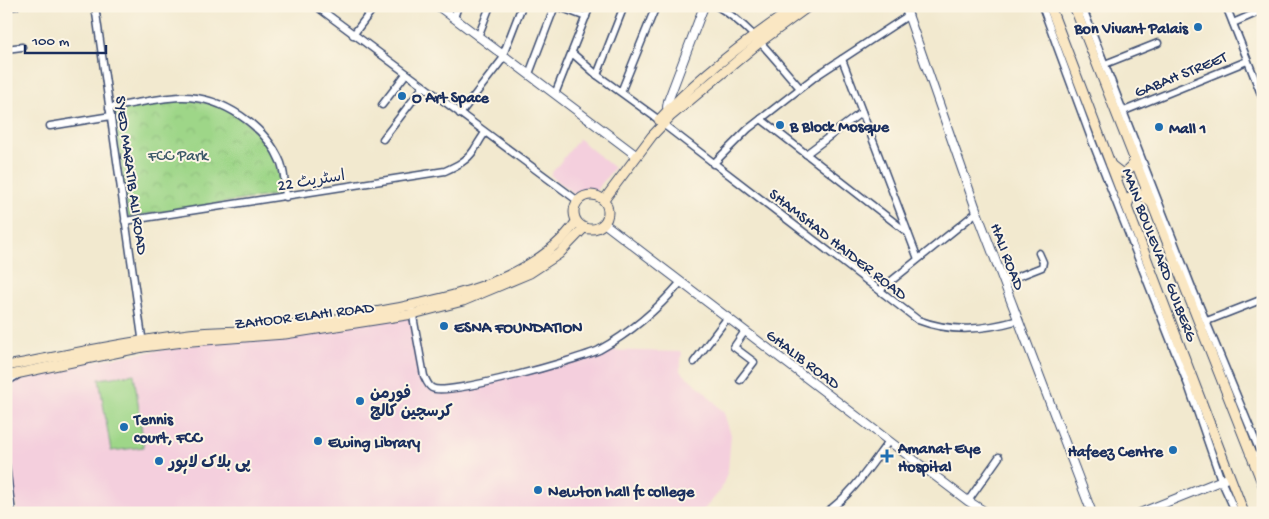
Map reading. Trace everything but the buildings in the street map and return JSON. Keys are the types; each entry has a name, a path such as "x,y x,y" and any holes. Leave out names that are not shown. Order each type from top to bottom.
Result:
{"main road":[{"path":"601,198 669,110 694,86 757,39 797,6"},
{"path":"661,122 709,83 757,39 809,6"},
{"name":"MAIN BOULEVARD GULBERG","path":"1050,6 1244,513"},
{"name":"MAIN BOULEVARD GULBERG","path":"1074,6 1263,485"},
{"path":"1111,165 1120,172 1125,173 1132,166 1134,158"},
{"path":"1127,206 1134,193 1139,193 1152,203"},
{"path":"588,195 601,198 609,209 605,224 595,230 584,228 576,222 574,211 578,201 588,195"},
{"name":"ZAHOOR ELAHI ROAD","path":"412,310 488,284 524,267 561,241 576,222"},
{"name":"ZAHOOR ELAHI ROAD","path":"6,366 143,344 285,334 463,301 530,273 559,254 584,228"},
{"name":"ZAHOOR ELAHI ROAD","path":"6,376 143,344"}],"street":[{"path":"6,7 16,6"},
{"name":"SYED MARATIB ALI ROAD","path":"95,6 143,344"},
{"path":"316,6 578,201"},
{"path":"353,34 375,6"},
{"path":"438,6 635,155"},
{"path":"454,18 458,6"},
{"path":"478,37 490,6"},
{"path":"460,114 504,56 522,6"},
{"path":"528,74 556,6 586,17"},
{"path":"555,94 590,6"},
{"path":"597,75 624,6"},
{"path":"621,92 656,6"},
{"path":"669,110 666,105 704,6"},
{"path":"717,6 730,14 757,39 800,88"},
{"name":"HALI ROAD","path":"905,6 977,212 1092,513"},
{"path":"1042,6 1092,141 1188,385 1221,480 1236,513"},
{"path":"1082,6 1159,204 1263,460"},
{"path":"1226,6 1263,99"},
{"path":"1233,23 1263,10"},
{"path":"713,164 748,130 800,88 908,16"},
{"path":"1105,64 1158,43"},
{"path":"6,49 22,47"},
{"name":"SHAMSHAD HAIDER ROAD","path":"572,54 918,320 931,325 953,329 1000,326 1019,320"},
{"path":"842,59 918,259"},
{"name":"GABAH STREET","path":"1124,111 1247,61"},
{"path":"382,105 406,74"},
{"path":"383,139 423,87"},
{"path":"109,108 182,97 212,102 231,110 256,128 274,150 284,176 286,197"},
{"path":"806,154 862,112"},
{"path":"50,126 111,116"},
{"path":"761,119 908,234"},
{"name":"اسٹریٹ 22","path":"125,222 445,171 467,159 485,133"},
{"path":"880,290 977,212"},
{"name":"GHALIB ROAD","path":"605,224 968,501 987,513"},
{"path":"1004,282 1042,266 1043,262 1039,253"},
{"path":"412,310 424,376 432,389 440,390 466,387 549,366 598,350 633,328 665,301 681,282"},
{"path":"1207,321 1263,300"},
{"path":"694,362 728,317"},
{"path":"740,380 754,362 734,347 745,331"},
{"path":"6,382 22,373"},
{"path":"825,513 837,505 853,488 889,441"},
{"path":"1250,454 1263,460"},
{"path":"968,501 999,457"},
{"path":"6,466 12,513"},
{"path":"1140,513 1230,477"}],"shaded area":[{"path":"579,139 614,168 595,192 577,196 550,175"},
{"name":"فورمن کرسچین کالج","path":"414,309 424,376 432,389 466,387 598,350 682,352 680,371 703,390 724,413 731,435 728,470 721,490 701,513 17,513 6,436 6,375"}],"green space":[{"name":"FCC Park","path":"187,99 226,109 251,127 273,158 278,170 283,194 128,217 112,110"},
{"name":"Tennis court, FCC","path":"134,374 144,447 111,451 99,379"}],"place":[{"name":"Bon Vivant Palais","path":"1198,27"},
{"name":"O Art Space","path":"402,96"},
{"name":"B Block Mosque","path":"780,125"},
{"name":"Mall 1","path":"1159,127"},
{"name":"ESNA FOUNDATION","path":"444,326"},
{"name":"فورمن کرسچین کالج","path":"360,401"},
{"name":"Tennis court, FCC","path":"124,427"},
{"name":"Ewing Library","path":"318,441"},
{"name":"Hafeez Centre","path":"1173,450"},
{"name":"Amanat Eye Hospital","path":"887,456"},
{"name":"پی بلاک لاہور","path":"159,461"},
{"name":"Newton hall fc college","path":"538,490"}]}
